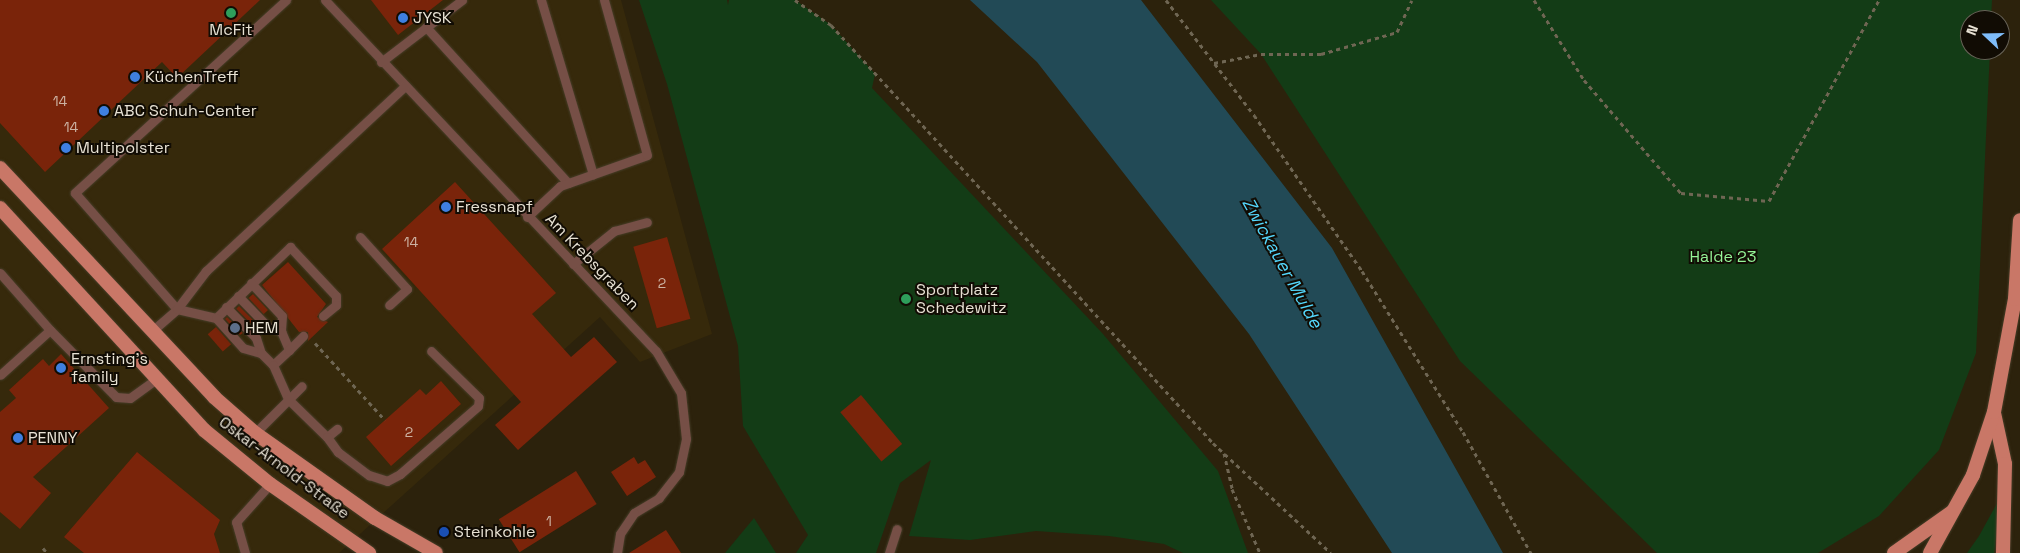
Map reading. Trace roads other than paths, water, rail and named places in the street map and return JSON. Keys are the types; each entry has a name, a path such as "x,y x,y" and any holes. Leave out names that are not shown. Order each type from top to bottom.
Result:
{"main road":[{"name":"Oskar-Arnold-Straße","path":"0,168 152,331 255,434 375,518 436,553"},
{"name":"Oskar-Arnold-Straße","path":"0,208 155,380 204,430 270,484 369,553"},
{"path":"1930,553 1957,508 1994,412 2015,299 2020,220"},
{"path":"1994,412 2006,464 2003,553"},
{"path":"1894,553 1957,508"}],"lane":[{"path":"261,353 243,348 216,318 177,309 75,193 286,0"},
{"name":"Am Krebsgraben","path":"325,0 381,62 656,351 681,393 686,439 679,472 659,498 634,513 620,534 616,553"},
{"path":"381,62 462,0"},
{"path":"540,0 593,174"},
{"path":"527,216 568,183 647,155 604,0"},
{"path":"426,28 568,183"},
{"path":"152,331 177,309 206,271 405,86"},
{"path":"573,264 614,231 647,222"},
{"path":"360,237 408,289 389,305"},
{"path":"216,318 290,247 336,296 336,305 323,316"},
{"path":"0,272 50,330 116,397 130,398 155,380"},
{"path":"251,283 282,316 281,331 289,350"},
{"path":"238,296 268,327 281,331"},
{"path":"226,307 256,338 261,353 273,365 288,399 328,437 338,452 369,475 387,481 400,474 478,406 479,398 431,351"},
{"path":"0,375 50,330"},
{"path":"273,365 307,337"},
{"name":"Oskar-Arnold-Straße","path":"255,434 302,386"},
{"path":"328,437 337,429"},
{"path":"245,553 236,522 270,484"},
{"path":"889,553 897,530"}],"water":[{"name":"Zwickauer Mulde","path":"970,0 1141,0 1332,248 1503,553 1392,553 1249,334 1037,62"}],"place":[{"name":"McFit","path":"231,13"},
{"name":"JYSK","path":"403,18"},
{"name":"KüchenTreff","path":"135,77"},
{"name":"ABC Schuh-Center","path":"104,111"},
{"name":"Multipolster","path":"66,148"},
{"name":"Fressnapf","path":"446,207"},
{"name":"Sportplatz Schedewitz","path":"906,299"},
{"name":"HEM","path":"235,328"},
{"name":"Ernsting's family","path":"61,368"},
{"name":"PENNY","path":"18,438"},
{"name":"Steinkohle","path":"444,532"}],"park label":[{"name":"Halde 23","path":"1723,257"}]}
